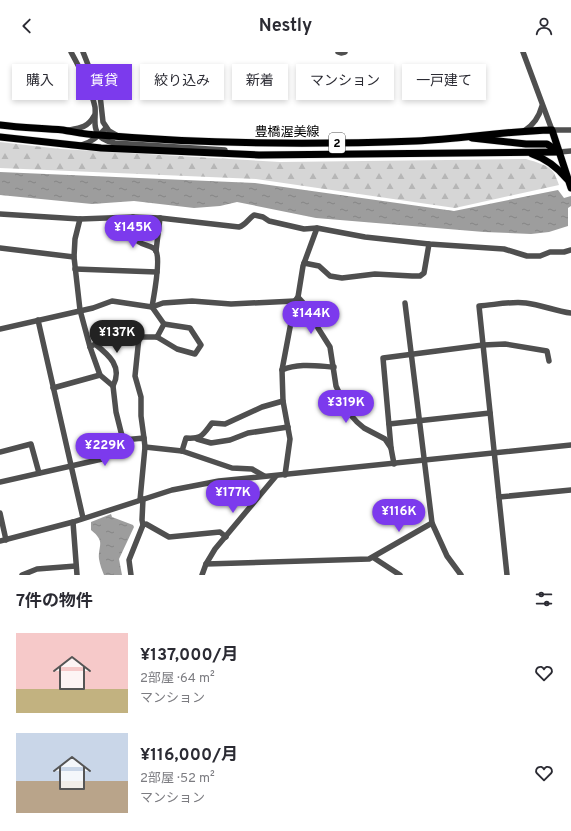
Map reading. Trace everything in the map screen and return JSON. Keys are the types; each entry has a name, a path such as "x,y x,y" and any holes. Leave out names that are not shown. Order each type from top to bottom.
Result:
{"main road":[{"name":"豊橋渥美線","path":"0,125 22,128 65,130 99,136 202,142 319,143 418,141 524,131 552,130"},
{"path":"552,130 570,185"},
{"path":"460,137 526,144 548,144 559,152"},
{"name":"豊橋渥美線","path":"0,138 101,148 267,155 559,152"},
{"path":"527,152 547,161 559,170 570,185"}],"street":[{"path":"71,52 88,86 94,107 95,128 99,136 105,140 115,143 246,151 267,155"},
{"path":"83,52 100,95 103,122 112,134 122,137"},
{"path":"338,52 345,52"},
{"path":"523,52 552,130 571,130"},
{"path":"524,131 535,122 542,106"},
{"path":"65,130 84,128 91,122 95,114"},
{"path":"81,145 87,144 99,136 106,128"},
{"path":"559,152 571,151"},
{"path":"0,214 80,219 133,217 160,218 239,227 244,225 248,219 254,215 263,217 268,222 304,229 317,228 365,237 429,244 504,248 527,256 540,256 550,252 564,252 571,250"},
{"path":"133,217 134,237 139,243 154,248 156,251"},
{"path":"131,575 129,560 143,525 141,499 145,447 141,416 141,397 135,376 139,337 157,337 177,349 195,354 201,345 190,328 164,324 152,307 157,272 156,251 160,218"},
{"path":"80,219 75,239 74,257 80,310 90,347 100,375 112,386"},
{"path":"285,475 290,438 283,401 282,370 304,263 317,228"},
{"path":"304,263 319,266 330,276 342,278 376,274 420,276 424,273 429,244"},
{"path":"0,248 74,257"},
{"path":"75,269 157,272"},
{"path":"0,328 93,308 112,301 152,307 163,302 192,301 231,304 297,299 307,307 330,347 336,386 348,412 364,428 385,439 391,448"},
{"path":"404,303 412,354 432,523 447,556 461,575"},
{"path":"507,575 479,306 524,303 546,306 554,311 571,313"},
{"path":"38,320 83,518"},
{"path":"157,337 164,324"},
{"path":"90,347 95,344 104,351 116,366 116,379 112,386 116,412 123,440"},
{"path":"394,464 391,448 383,358 483,345 505,344 547,351 549,361"},
{"path":"282,370 292,366 334,367"},
{"path":"53,388 100,375"},
{"path":"197,439 201,437 212,424 225,424 262,407 283,401"},
{"path":"389,424 490,413"},
{"path":"182,451 186,438 211,443 230,440 248,433 288,427"},
{"path":"0,482 102,459 111,453 123,440 144,438"},
{"path":"0,452 31,444 39,473"},
{"path":"0,513 3,541 73,522 172,490 219,481 571,445"},
{"path":"145,447 182,451 232,468 252,469 264,477"},
{"path":"202,575 206,564 226,537 276,476"},
{"path":"499,497 571,490"},
{"path":"73,522 77,575"},
{"path":"206,564 369,559 374,558 432,523"},
{"path":"143,525 146,524 169,537 220,532 226,537"},
{"path":"374,558 400,575"},
{"path":"22,575 37,569 76,566"}],"green space":[{"path":"0,142 61,149 280,162 526,159 542,164 552,170 559,185 455,208 256,179 0,168"}],"water":[{"path":"0,172 255,183 454,211 558,190 564,198 571,196 571,206 568,208 568,226 549,232 531,234 484,232 316,218 237,202 220,206 194,208 134,201 92,204 0,195"},
{"path":"111,514 112,517 133,525 134,527 119,559 122,575 104,575 99,559 100,541 96,534 91,530 91,522"}]}
